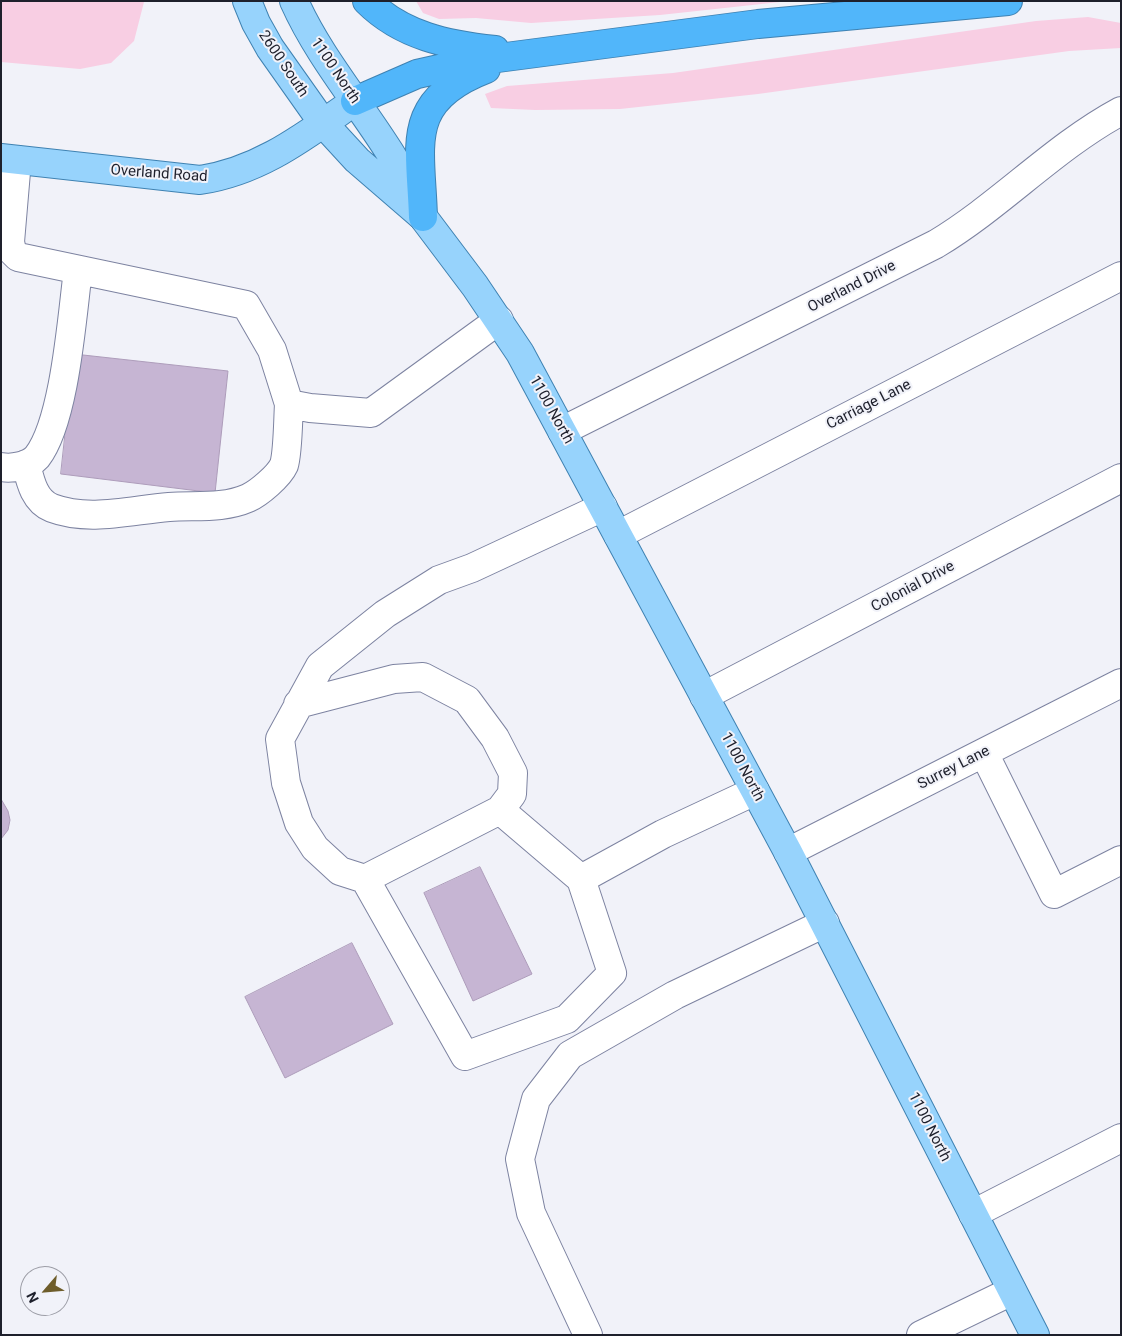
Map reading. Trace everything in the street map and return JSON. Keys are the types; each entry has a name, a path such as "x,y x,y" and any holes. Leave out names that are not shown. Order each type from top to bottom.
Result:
{"highway":[{"path":"367,1 386,17 419,35 466,47 524,55"},
{"path":"355,101 417,74 475,61 758,24 1008,1"},
{"path":"423,217 419,154 424,122 431,106 447,89 464,79 524,55"}],"main road":[{"name":"2600 South","path":"247,1 256,23 270,48 324,123"},
{"name":"1100 North","path":"294,1 305,27 384,141 423,217 520,353 788,852 1034,1334"},
{"name":"Overland Road","path":"9,159 200,180 223,177 258,164 294,145 355,101"},
{"name":"1100 North","path":"324,123 357,160 423,217"}],"street":[{"name":"Overland Drive","path":"562,430 936,244 979,216 1077,138 1121,111"},
{"path":"9,159 10,242 7,257 18,258 78,270 246,304 272,350 289,404 284,465 264,488 247,498 224,505 169,507 135,512 76,513 50,507 33,490 14,466 36,458 47,436 57,407 65,372 78,270"},
{"name":"Carriage Lane","path":"618,535 1121,276"},
{"path":"289,404 310,408 371,413 498,320"},
{"name":"Colonial Drive","path":"704,696 1121,478"},
{"path":"500,810 581,879 612,973 567,1020 465,1056 365,879 340,871 315,848 299,823 286,783 280,739 320,666 385,614 440,580 489,561 603,507"},
{"path":"298,704 394,679 423,677 467,700 495,738 513,773 512,794 500,810 365,879"},
{"name":"Surrey Lane","path":"788,852 1121,683"},
{"path":"984,753 1054,894 1121,860"},
{"path":"581,879 663,834 755,792"},
{"path":"588,1335 531,1212 520,1159 536,1099 570,1055 675,995 825,923"},
{"path":"973,1214 1121,1138"},
{"path":"920,1335 1012,1291"}],"shaded area":[{"path":"1,1 144,2 134,41 111,63 80,69 1,62"},
{"path":"416,1 789,1 660,15 531,23 476,18 439,19 423,13"},
{"path":"1088,17 1121,23 1121,48 1069,51 758,94 620,109 535,110 491,108 485,94 507,86 673,73 1036,21"}],"building":[{"path":"74,354 228,371 215,493 61,474"},
{"path":"1,799 8,811 10,820 8,830 1,839"},
{"path":"480,867 532,974 473,1001 424,893"},
{"path":"352,943 393,1024 285,1078 245,997"}]}
